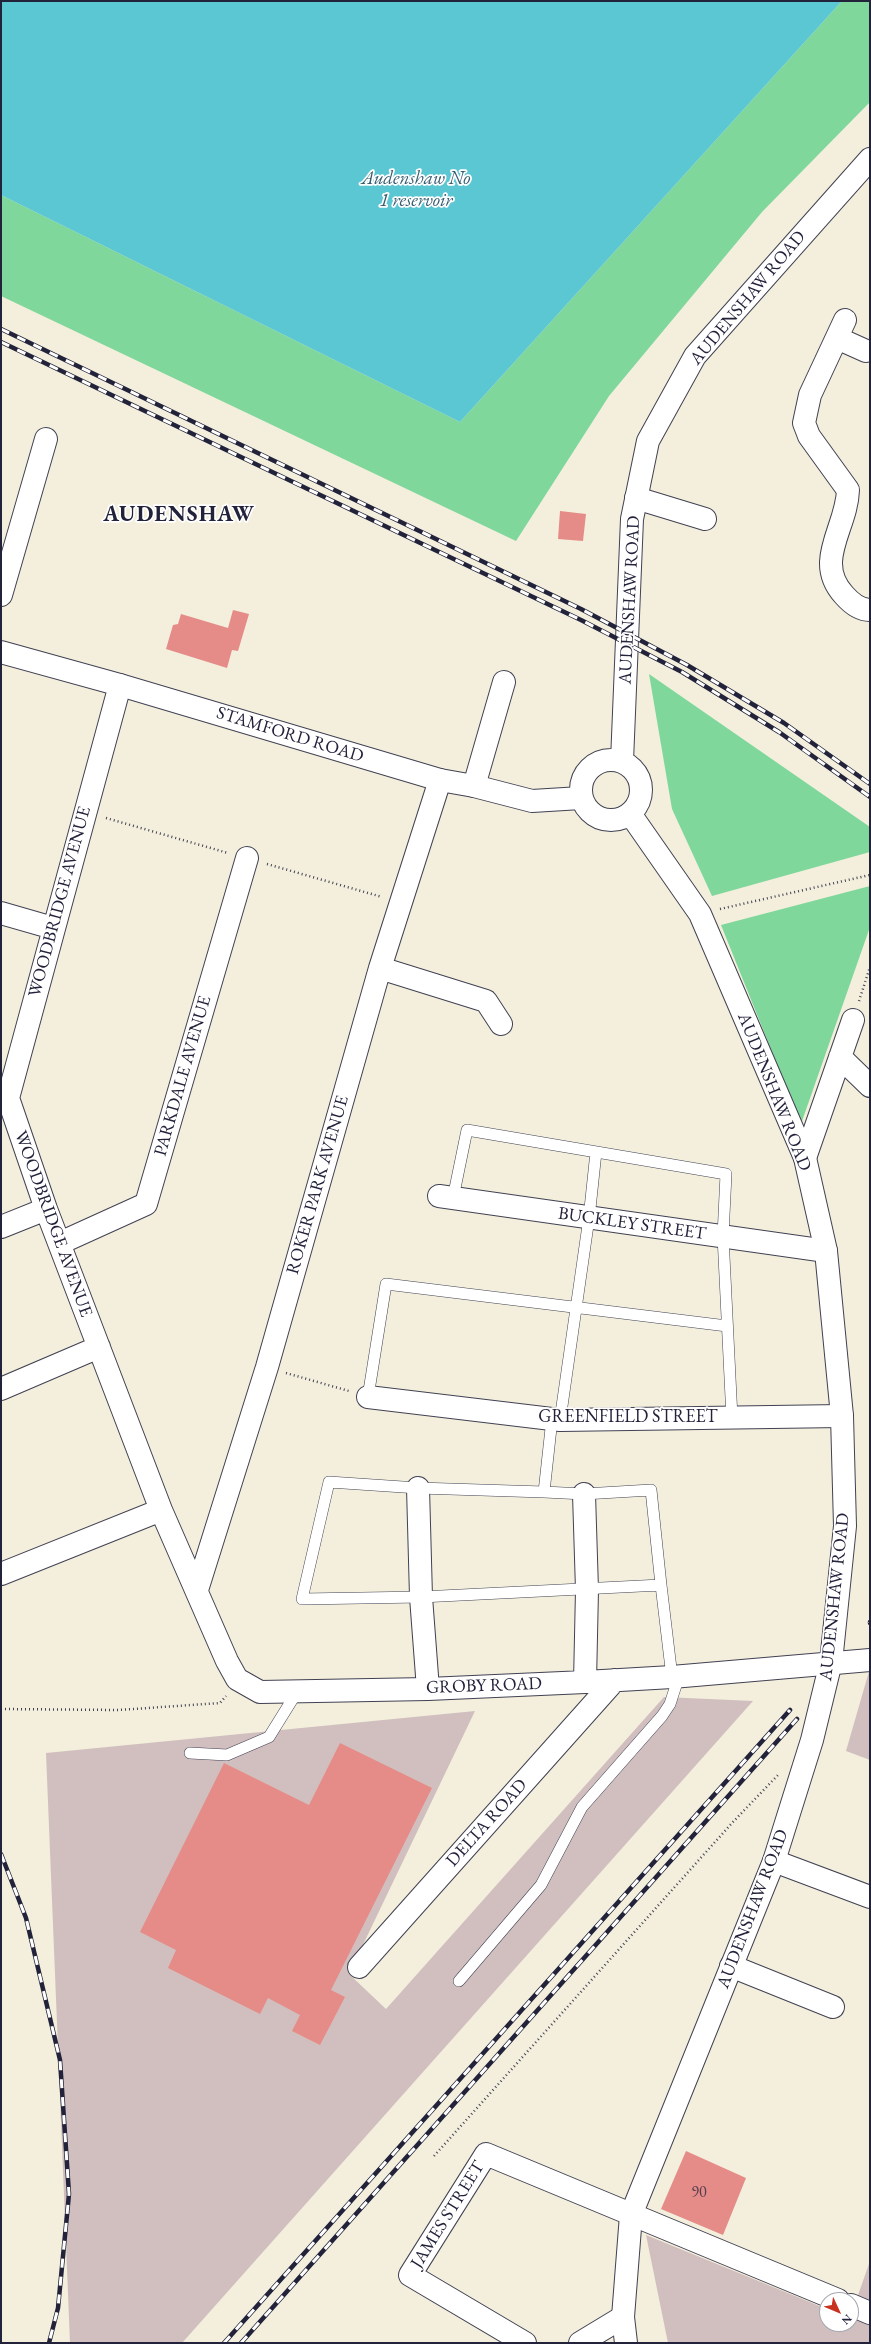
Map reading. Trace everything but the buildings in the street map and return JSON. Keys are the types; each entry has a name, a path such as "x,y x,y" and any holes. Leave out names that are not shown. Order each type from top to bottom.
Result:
{"street":[{"name":"AUDENSHAW ROAD","path":"622,761 632,519 648,442 695,356 870,159"},
{"path":"866,351 841,329 810,394 804,423 809,436 848,490 829,564 832,577 851,603 864,610 870,610"},
{"path":"1,595 46,439"},
{"path":"636,498 705,519"},
{"name":"STAMFORD ROAD","path":"1,652 120,685 440,780 474,786 532,801 581,798"},
{"path":"474,786 504,682"},
{"name":"WOODBRIDGE AVENUE","path":"120,685 21,1042 8,1098 46,1209 161,1510 197,1590"},
{"path":"608,759 622,761 636,772 642,785 640,803 631,815 618,821 603,820 591,814 581,798 582,780 591,767 608,759"},
{"name":"ROKER PARK AVENUE","path":"197,1590 267,1367 380,968 440,780"},
{"name":"AUDENSHAW ROAD","path":"626,2343 622,2316 631,2215 774,1861 812,1740 831,1662 846,1526 842,1416 826,1251 804,1158 700,914 631,815"},
{"name":"PARKDALE AVENUE","path":"60,1243 146,1204 247,858"},
{"path":"1,913 53,928"},
{"path":"380,968 486,1001 501,1024"},
{"path":"804,1158 853,1020"},
{"path":"1,1049 21,1042"},
{"path":"840,1057 870,1086"},
{"name":"BUCKLEY STREET","path":"446,1197 826,1251"},
{"path":"1,1226 46,1209"},
{"path":"1,1389 99,1347"},
{"name":"GREENFIELD STREET","path":"368,1397 556,1420 842,1416"},
{"path":"418,1488 421,1597 428,1689"},
{"path":"584,1494 587,1590 585,1682"},
{"path":"1,1574 161,1510"},
{"name":"GROBY ROAD","path":"197,1590 227,1661 238,1679 260,1692 428,1689 585,1682 675,1677 831,1662 870,1660"},
{"name":"DELTA ROAD","path":"359,1967 614,1680"},
{"path":"774,1861 870,1897"},
{"path":"731,1966 833,2007"},
{"name":"JAMES STREET","path":"525,2343 410,2275 486,2154 631,2215"},
{"path":"631,2215 819,2292"},
{"path":"859,2308 870,2313"},
{"path":"580,2343 622,2316"}],"lane":[{"path":"446,1197 467,1130 726,1174 723,1236 732,1418"},
{"path":"544,1492 576,1308 589,1218 596,1152"},
{"path":"368,1397 386,1284 727,1326"},
{"path":"459,1981 541,1885 576,1816 662,1716 670,1704 675,1677 651,1490 584,1494 418,1488 329,1482 302,1599 421,1597 587,1590 662,1585"},
{"path":"190,1753 227,1755 269,1737 297,1692"}],"path":[{"path":"700,914 870,875"},
{"path":"853,1020 870,967"},
{"path":"267,1367 368,1397"},
{"path":"1,1709 119,1710 220,1703 238,1679"},
{"path":"434,2156 732,1823 779,1775"}],"shaded area":[{"path":"870,1668 870,1760 846,1751"},
{"path":"664,1697 753,1701 182,2343 70,2343 46,1753 475,1711 349,1974 386,2009"},
{"path":"646,2235 819,2306 819,2332 859,2332 859,2292 870,2261 870,2343 668,2343"}],"green space":[{"path":"842,1 870,1 870,102 762,212 609,396 516,541 1,296 1,195 460,422"},
{"path":"649,674 870,827 870,852 712,896 672,809"},
{"path":"870,886 870,927 801,1124 721,925"}],"water":[{"name":"Audenshaw No 1 reservoir","path":"1,1 842,1 460,422 1,195"}],"railway":[{"path":"1,329 581,609 687,665 784,723 870,784"},
{"path":"1,342 581,620 682,672 779,732 870,797"},
{"path":"224,2343 790,1710"},
{"path":"241,2343 797,1719"},
{"path":"1,1854 26,1918 60,2060 69,2194 58,2308 49,2343"}],"district":[{"name":"AUDENSHAW","path":"179,515"}]}
